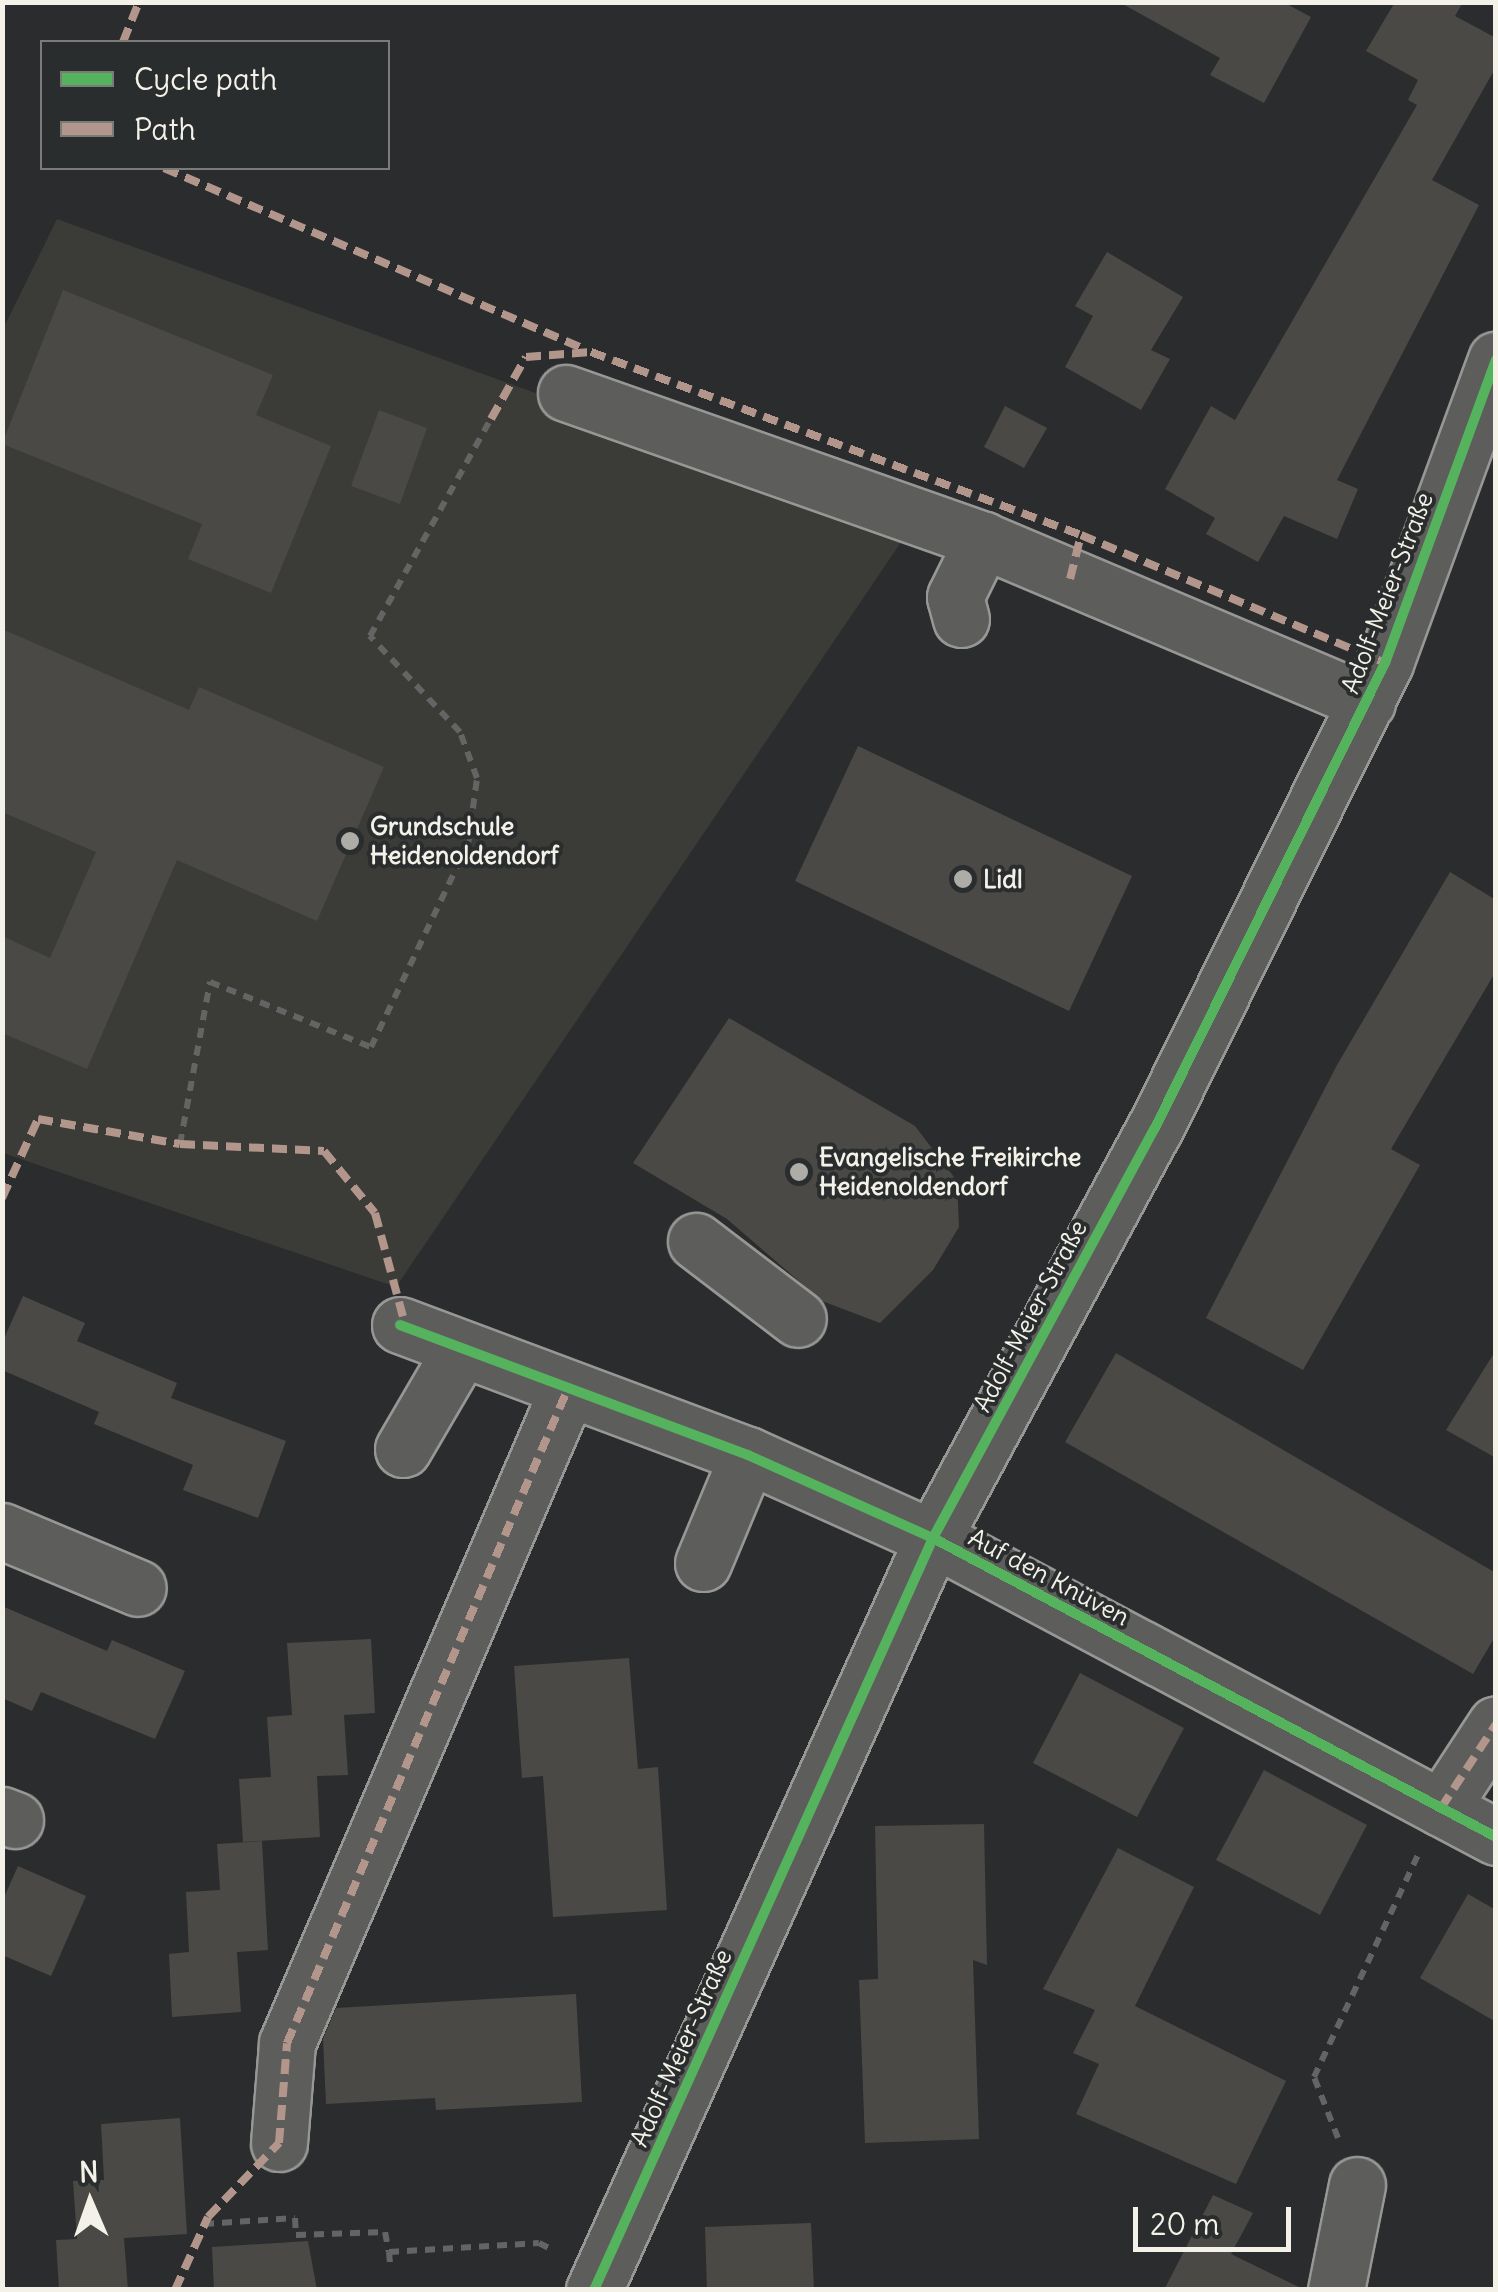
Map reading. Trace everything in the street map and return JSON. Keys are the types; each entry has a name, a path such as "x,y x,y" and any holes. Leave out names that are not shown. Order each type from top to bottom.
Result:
{"street":[{"name":"Adolf-Meier-Straße","path":"598,2280 933,1538 1155,1128 1367,702 1496,360"},
{"path":"566,393 984,540 1367,702"},
{"path":"961,619 955,598 984,540"},
{"path":"696,1240 798,1319"},
{"name":"Auf den Knüven","path":"400,1325 566,1393 748,1455 933,1538 1496,1837"},
{"path":"403,1450 460,1352"},
{"path":"279,2143 286,2043 566,1393"},
{"path":"703,1564 748,1455"},
{"path":"2,1531 138,1588"},
{"path":"1440,1808 1496,1724"},
{"path":"1336,2290 1357,2185"}],"path":[{"path":"180,1144 210,982 371,1047 468,844 477,778 460,732 370,636 492,418"},
{"path":"1357,2185 1314,2077 1440,1808"},
{"path":"204,2224 295,2218 296,2238 385,2232 390,2263"},
{"path":"389,2252 538,2244 598,2280"}],"shaded area":[{"name":"Grundschule Heidenoldendorf","path":"57,219 910,529 396,1287 3,1153 2,331"}],"building":[{"path":"1119,2 1283,2 1311,17 1264,103 1210,75 1220,58"},
{"path":"1395,2 1463,2 1455,16 1496,38 1496,67 1432,180 1479,205 1337,480 1358,489 1337,539 1284,516 1258,562 1206,534 1215,518 1165,489 1211,406 1235,420 1417,105 1408,100 1418,80 1366,51"},
{"path":"1107,252 1183,297 1151,350 1170,359 1141,410 1065,367 1093,316 1075,306"},
{"path":"63,290 273,375 256,415 331,446 271,593 188,559 202,524 2,444"},
{"path":"1005,406 1047,428 1024,468 984,447"},
{"path":"379,410 427,428 400,504 351,486"},
{"path":"2,629 189,710 199,687 384,767 317,921 177,860 87,1069 2,1033 2,936 50,958 96,852 2,812"},
{"name":"Lidl","path":"858,746 1132,876 1069,1011 795,881"},
{"path":"1450,872 1496,900 1496,971 1391,1149 1420,1165 1303,1370 1206,1318 1337,1065"},
{"name":"Evangelische Freikirche Heidenoldendorf","path":"729,1018 915,1126 957,1181 959,1227 933,1270 880,1323 822,1301 727,1219 633,1163"},
{"path":"23,1296 85,1323 77,1341 177,1383 171,1398 286,1441 258,1518 183,1490 193,1465 94,1424 99,1412 2,1370 2,1343"},
{"path":"1496,1350 1496,1458 1446,1430"},
{"path":"1116,1353 1496,1573 1496,1635 1473,1674 1065,1442"},
{"path":"2,1606 107,1651 112,1640 185,1671 155,1739 41,1692 32,1711 2,1698"},
{"path":"371,1639 375,1713 344,1715 348,1775 317,1776 320,1837 243,1842 239,1779 271,1777 267,1717 292,1715 287,1643"},
{"path":"629,1658 638,1769 658,1767 667,1910 553,1917 543,1776 522,1778 514,1666"},
{"path":"1080,1673 1184,1728 1137,1817 1033,1763"},
{"path":"1264,1770 1367,1825 1320,1915 1216,1860"},
{"path":"984,1824 987,1965 973,1960 979,2139 865,2143 859,1980 878,1979 875,1826"},
{"path":"262,1841 268,1950 237,1952 241,2012 172,2017 169,1954 189,1952 186,1892 220,1890 217,1844"},
{"path":"1118,1848 1194,1887 1135,2006 1286,2081 1236,2184 1076,2114 1099,2064 1073,2053 1095,2010 1043,1989"},
{"path":"18,1866 86,1896 51,1976 2,1955 2,1902"},
{"path":"1468,1894 1496,1910 1496,2022 1420,1978"},
{"path":"576,1994 582,2102 436,2110 435,2098 326,2104 323,2039 336,2008"},
{"path":"180,2118 187,2234 124,2238 128,2290 59,2290 56,2240 77,2239 73,2181 104,2180 101,2124"},
{"path":"1213,2195 1253,2213 1231,2254 1305,2290 1164,2290"},
{"path":"811,2223 814,2290 707,2290 705,2227"},
{"path":"308,2241 317,2290 214,2290 212,2247"}],"marked path":[{"path":"124,40 139,2"},
{"path":"169,170 582,348"},
{"path":"491,419 526,357 591,352 1081,535 1385,663"},
{"path":"1070,579 1081,535"},
{"path":"2,1198 38,1119 180,1144 324,1151 375,1213 406,1328"},
{"path":"175,2290 208,2217 279,2143 287,2043 566,1393"},
{"path":"1441,1808 1496,1724"}],"cycle path":[{"path":"594,2290 933,1538 1155,1128 1385,663 1496,360"},
{"path":"400,1325 748,1455 933,1538 1496,1837"}],"place":[{"name":"Grundschule Heidenoldendorf","path":"350,841"},
{"name":"Lidl","path":"963,879"},
{"name":"Evangelische Freikirche Heidenoldendorf","path":"799,1172"}]}
